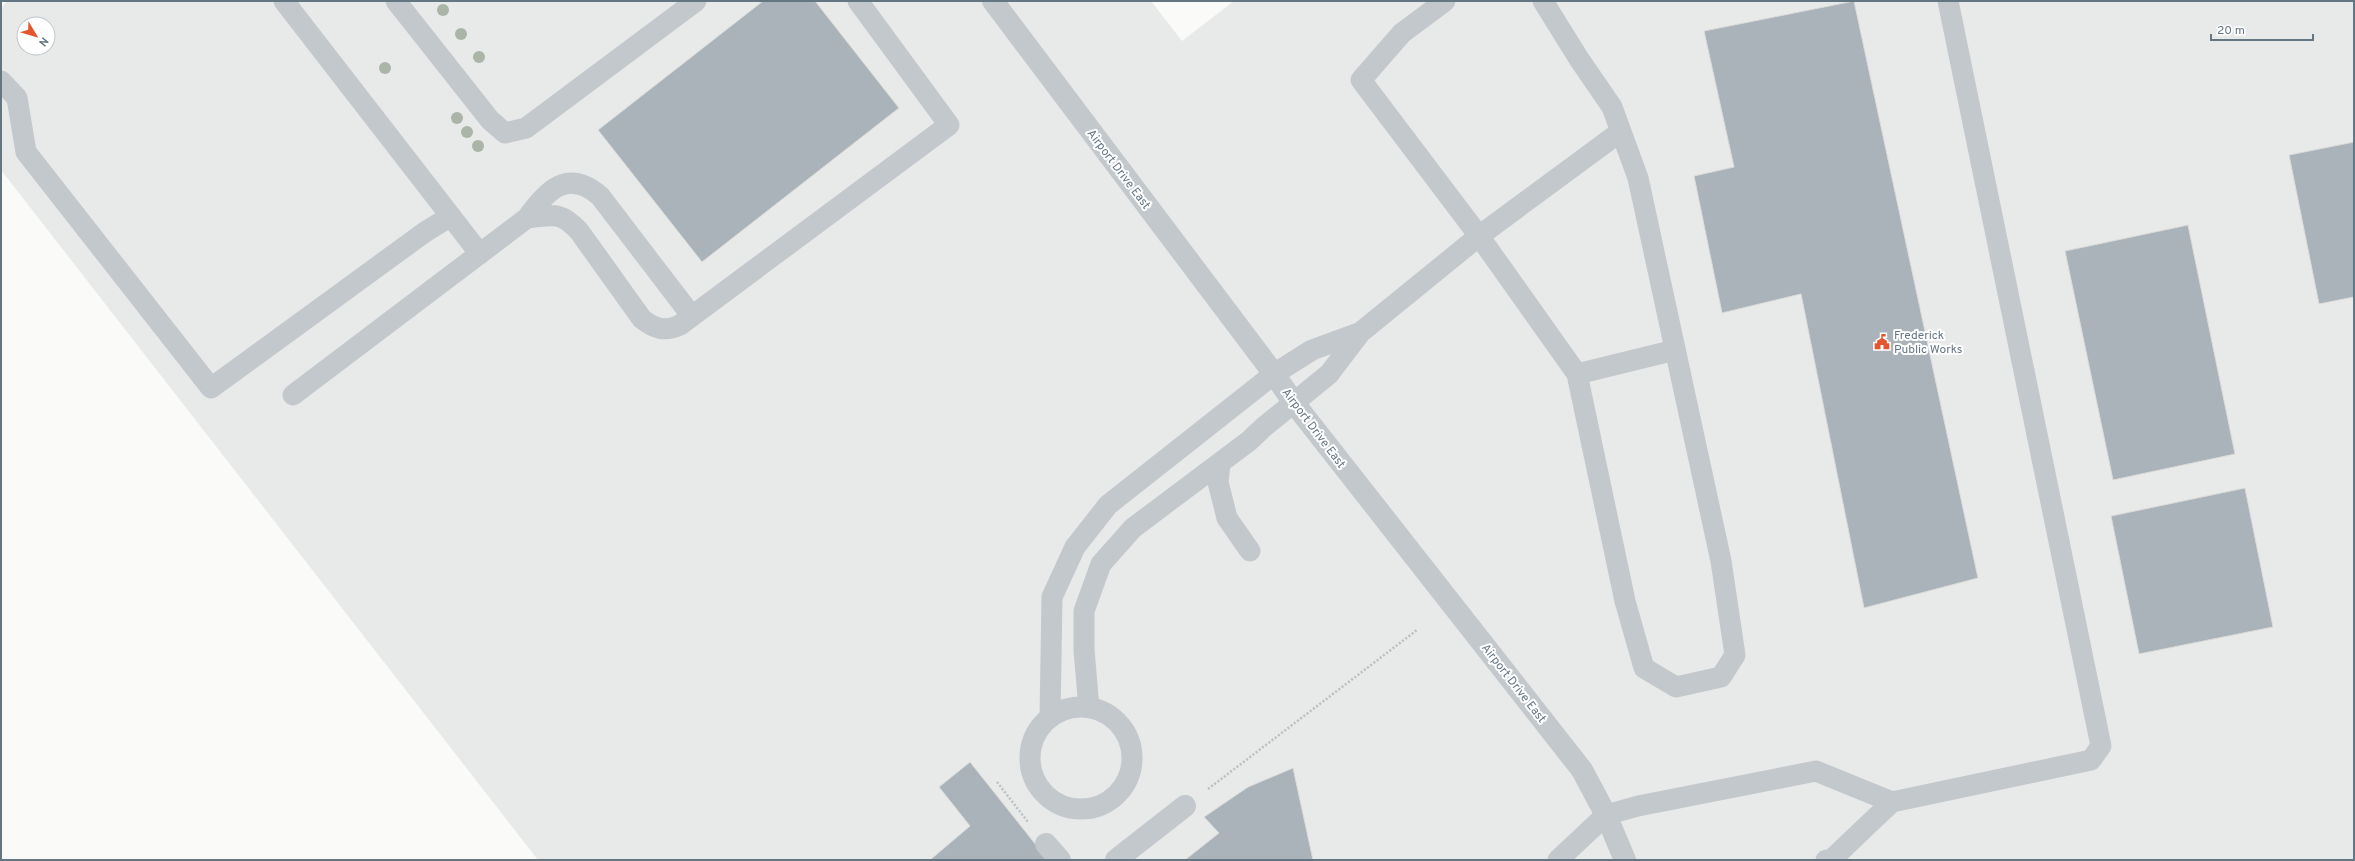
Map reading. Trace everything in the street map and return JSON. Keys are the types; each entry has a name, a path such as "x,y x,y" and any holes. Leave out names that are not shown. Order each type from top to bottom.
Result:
{"street":[{"name":"Airport Drive East","path":"993,1 1274,374 1294,403 1582,770 1606,815 1625,860"},
{"path":"1116,860 1185,806"}],"lane":[{"path":"284,1 480,254"},
{"path":"396,1 490,120 505,133 526,128 696,1"},
{"path":"527,218 553,215 568,219 580,231 642,319 653,328 670,329 691,316 950,125 858,1"},
{"path":"1445,1 1402,33 1361,80 1479,236 1577,374 1625,601 1644,668 1676,687 1721,677 1735,656 1721,561 1638,178 1612,107 1579,59 1543,1"},
{"path":"1826,860 1832,859 1892,802 2092,760 2101,746 1948,1"},
{"path":"1,81 17,98 26,152 211,388 425,232 451,216"},
{"path":"1089,708 1084,650 1084,611 1101,564 1133,528 1220,464 1329,374 1362,332 1479,236 1620,132"},
{"path":"293,395 527,218 543,196 556,188 569,183 579,182 590,187 600,196 691,316"},
{"path":"1050,718 1052,597 1075,547 1108,505 1274,374 1312,350 1362,332"},
{"path":"1577,374 1675,350"},
{"path":"1220,464 1218,482 1227,518 1250,551"},
{"path":"1075,707 1089,708 1103,712 1116,720 1124,731 1130,745 1132,760 1129,775 1121,789 1110,800 1096,806 1081,808 1058,803 1040,788 1033,775 1030,759 1032,744 1036,734 1050,718 1062,711 1075,707"},
{"path":"1558,860 1606,815 1638,806 1816,771 1892,802"}],"path":[{"path":"1185,806 1417,630"},
{"path":"997,782 1053,852"}],"shaded area":[{"path":"7,1 1151,1 1182,41 1234,1 2354,1 2354,860 538,860 1,170 1,9"}],"building":[{"path":"763,1 815,1 899,108 702,262 598,130"},
{"path":"1854,1 1978,578 1864,608 1801,294 1722,313 1694,176 1734,167 1704,31"},
{"path":"2354,142 2354,297 2319,304 2289,155"},
{"path":"2188,225 2235,454 2113,480 2065,251"},
{"path":"2245,488 2273,627 2139,654 2111,516"},
{"path":"970,762 1048,860 930,860 970,826 939,787"},
{"path":"1293,768 1313,860 1185,860 1219,833 1204,817 1248,787"}],"place":[{"name":"Frederick Public Works","path":"1882,342"}]}
